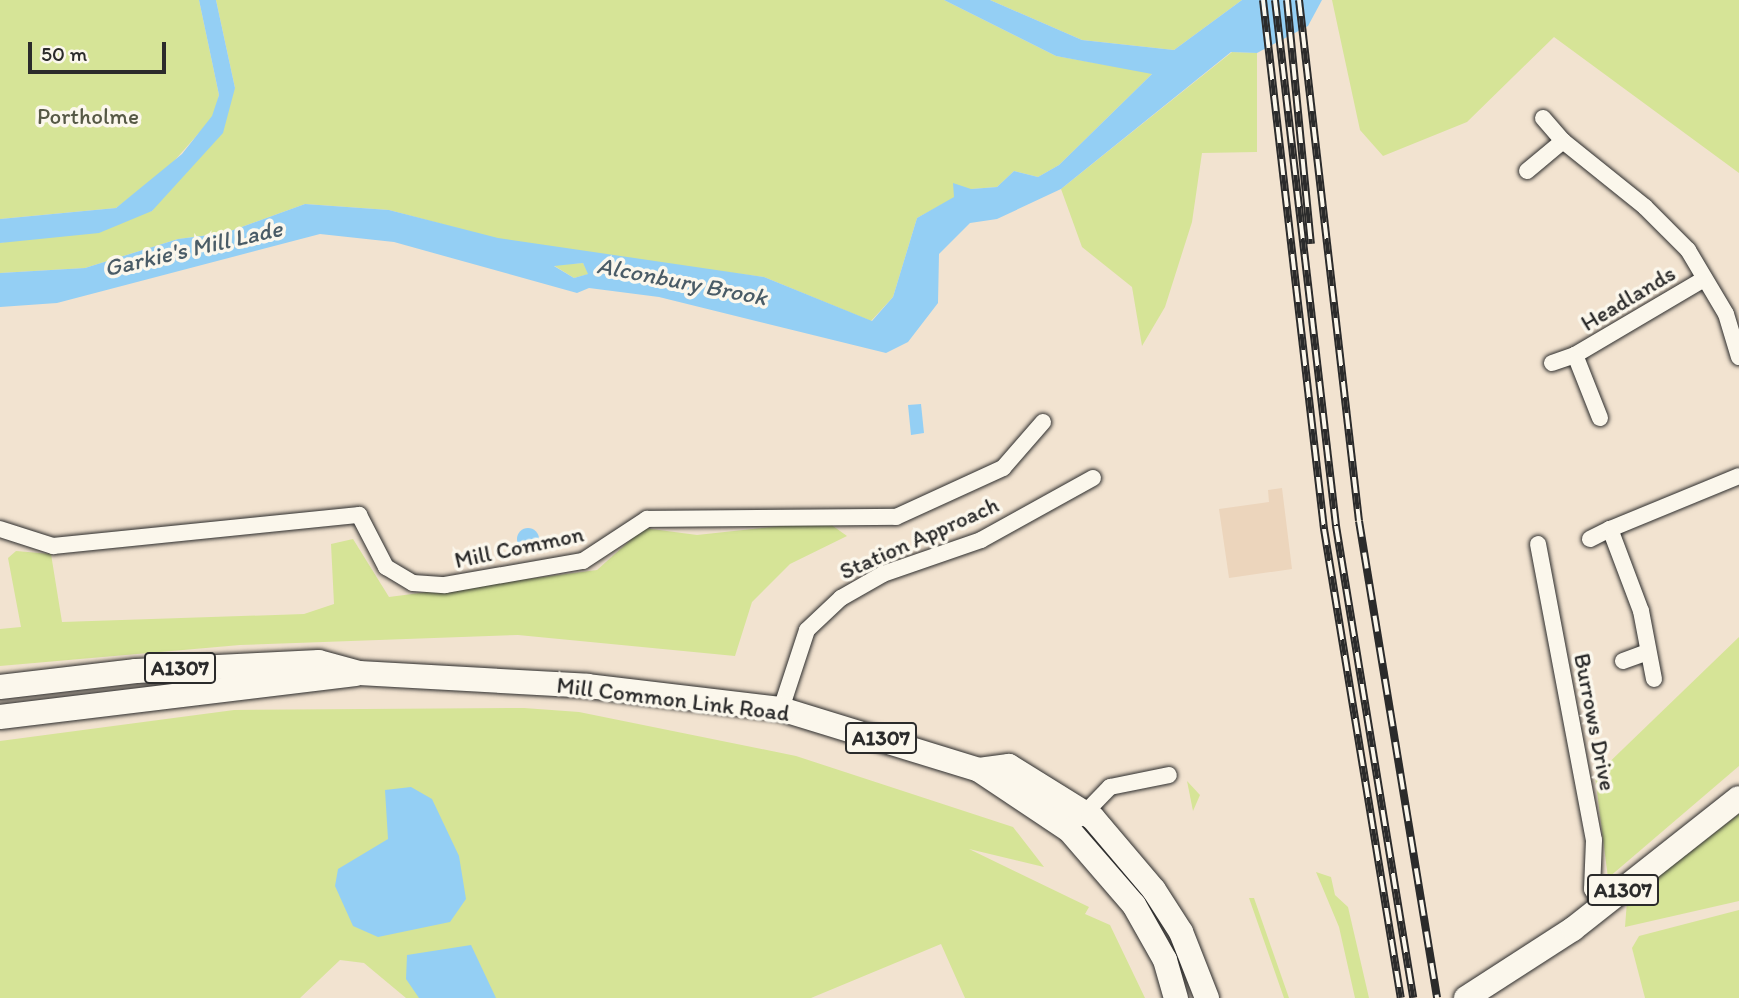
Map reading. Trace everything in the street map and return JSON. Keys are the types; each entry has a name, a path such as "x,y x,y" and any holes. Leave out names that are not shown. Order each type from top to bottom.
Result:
{"main road":[{"name":"Mill Common Link Road","path":"0,687 261,662 319,662 359,673 575,685 780,709 979,770 1069,831 1134,905 1165,960 1176,998"},
{"name":"Mill Common Link Road","path":"0,717 320,682 359,673"},
{"name":"Mill Common Link Road","path":"979,770 1009,766 1085,811 1154,890 1181,932 1207,998"},
{"name":"A1307","path":"1469,996 1602,906 1739,798"}],"street":[{"path":"1543,118 1563,141 1645,207 1688,250 1726,314 1739,356"},
{"path":"1527,171 1563,141"},
{"name":"Headlands","path":"1552,363 1575,355 1704,279"},
{"name":"Headlands","path":"1575,355 1600,418"},
{"name":"Mill Common","path":"0,529 53,545 359,515 386,567 413,583 445,585 583,561 647,519 896,517 1003,468 1043,422"},
{"path":"1590,539 1739,476"},
{"name":"Station Approach","path":"780,709 807,631 841,598 883,575 981,540 1093,478"},
{"path":"1610,530 1641,611 1646,653 1654,679"},
{"name":"Burrows Drive","path":"1538,544 1594,840 1592,889 1602,906"},
{"path":"1623,661 1646,653"},
{"path":"1069,831 1110,787 1169,775"}],"shaded area":[{"path":"1282,488 1292,569 1229,578 1219,509 1269,502 1268,490"}],"green space":[{"name":"Portholme","path":"0,0 199,0 219,95 214,116 167,169 116,208 0,219"},
{"path":"216,0 944,0 1056,56 1153,73 1059,165 1038,177 1014,171 997,187 971,189 917,218 893,297 871,321 764,277 524,246 389,210 305,204 225,233 178,239 85,268 0,273 0,243 152,211 235,88"},
{"path":"990,0 1242,0 1174,50 1082,40"},
{"path":"1332,0 1739,0 1739,173 1554,37 1467,122 1383,156 1360,130"},
{"path":"1232,52 1257,53 1257,152 1202,153 1192,222 1165,307 1142,346 1132,287 1082,247 1061,189"},
{"path":"583,263 589,274 574,278 553,265"},
{"path":"826,521 847,536 790,564 752,602 735,656 518,635 240,645 0,666 0,629 21,627 8,558 16,551 51,554 62,622 304,614 334,604 331,544 353,539 389,597 597,570 644,528 697,535"},
{"path":"1739,637 1739,766 1608,878 1595,776"},
{"path":"524,708 579,712 796,756 1013,827 1044,867 969,849 1089,907 1085,914 1110,925 1145,998 965,998 941,944 811,998 406,998 364,963 340,960 300,998 0,998 0,741 234,710"},
{"path":"1187,781 1200,795 1193,811"},
{"path":"1739,814 1739,901 1625,927 1627,901"},
{"path":"1316,872 1331,877 1335,895 1348,907 1369,998 1355,998 1339,927"},
{"path":"1249,898 1254,898 1289,998 1284,998"},
{"path":"1739,910 1739,998 1645,998 1632,948 1639,936"}],"water":[{"path":"199,0 216,0 235,88 223,133 152,211 99,233 0,243 0,219 116,208 182,154 212,116 219,95"},
{"path":"944,0 990,0 1082,40 1174,50 1242,0 1322,0 1308,26 1257,53 1231,52 1061,189 997,219 970,223 939,254 938,303 908,342 886,353 659,297 589,288 577,293 394,242 320,234 57,303 0,307 0,273 85,268 178,239 225,233 305,204 389,210 498,238 764,277 872,321 893,297 917,218 954,197 953,183 971,189 997,187 1014,171 1038,177 1059,165 1152,74 1056,56","holes":["583,263 588,274 574,278 554,266"]},
{"path":"921,404 924,433 911,435 908,405"},
{"path":"528,528 538,535 539,539 532,549 528,550 518,543 517,539 524,529"},
{"path":"411,787 432,799 459,856 466,899 450,922 378,937 353,926 335,886 338,869 388,839 385,790"},
{"path":"471,945 496,998 419,998 406,979 407,955"}],"railway":[{"path":"1263,0 1324,529 1401,998"},
{"path":"1275,0 1336,526 1413,998"},
{"path":"1287,0 1311,244"},
{"path":"1299,0 1359,521 1437,998"}],"water label":[{"name":"Garkie's Mill Lade","path":"193,248"},
{"name":"Alconbury Brook","path":"682,281"}]}
